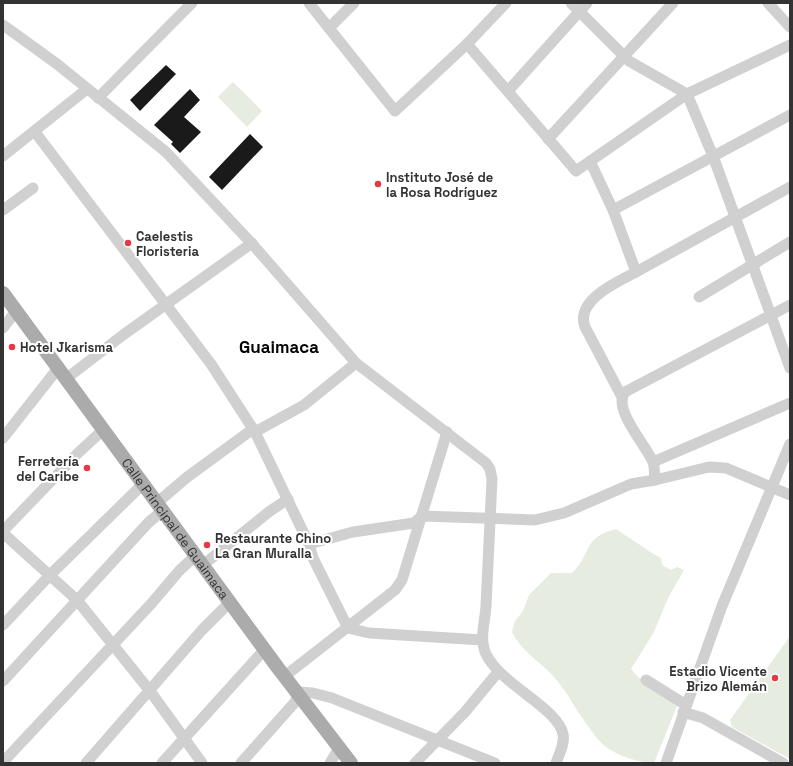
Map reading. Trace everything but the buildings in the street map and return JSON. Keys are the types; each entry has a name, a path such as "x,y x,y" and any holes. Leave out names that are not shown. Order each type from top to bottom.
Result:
{"main road":[{"name":"Calle Principal de Guaimaca","path":"3,293 230,602 351,763"}],"street":[{"path":"98,98 192,3"},
{"path":"309,3 395,111 467,44 506,3"},
{"path":"329,28 354,3"},
{"path":"548,139 673,3"},
{"path":"768,3 790,28"},
{"path":"508,91 579,6 623,56 634,65 686,94 713,156 790,368"},
{"path":"3,25 166,152 252,243 356,363 479,456 490,469 492,478 485,615 482,640 486,654 498,672 546,710 561,727 564,736 563,746 556,763"},
{"path":"467,44 576,171 686,94 790,45"},
{"path":"3,156 87,89"},
{"path":"613,210 790,115"},
{"path":"35,132 211,364 254,430 309,544 313,558 348,628"},
{"path":"590,161 613,210 636,272"},
{"path":"655,480 653,462 634,432 622,405 622,397 585,327 582,316 587,307 601,293 790,187"},
{"path":"3,210 33,188"},
{"path":"699,297 790,242"},
{"path":"3,438 63,373 166,304 252,243"},
{"path":"622,397 625,392 790,305"},
{"path":"3,328 16,311"},
{"path":"3,681 148,523 160,506 186,478 254,430 304,405 356,363"},
{"path":"653,462 790,403"},
{"path":"104,429 78,453 3,532 77,600 150,691 202,763"},
{"path":"285,676 395,590 402,580 447,432"},
{"path":"666,763 722,606 790,444"},
{"path":"309,544 353,532 414,523 422,516 535,520 546,518 588,504 631,484 655,480 709,467 719,466 772,486 790,495"},
{"path":"3,625 50,575 144,483"},
{"path":"3,762 112,644 199,560 288,500"},
{"path":"86,763 202,630 230,602"},
{"path":"348,628 369,632 482,640"},
{"path":"162,763 265,649"},
{"path":"415,763 465,712 498,672"},
{"path":"646,680 684,709 783,763"},
{"path":"241,763 296,701 297,692 313,693 332,698 495,763"},
{"path":"330,763 339,748"}],"shaded area":[{"path":"233,82 262,111 247,127 218,97"},
{"path":"616,529 661,558 662,565 671,570 677,567 684,570 668,598 654,632 631,669 638,677 677,706 654,763 642,762 629,758 606,747 588,726 559,683 522,647 512,632 515,621 523,611 529,595 551,573 572,573 583,559 593,541 605,533"},
{"name":"Estadio Vicente Brizo Alemán","path":"790,636 790,759 732,727 730,720"}],"place":[{"name":"Instituto José de la Rosa Rodríguez","path":"378,184"},
{"name":"Caelestis Floristeria","path":"128,243"},
{"name":"Hotel Jkarisma","path":"12,347"},
{"name":"Ferretería del Caribe","path":"87,468"},
{"name":"Restaurante Chino La Gran Muralla","path":"207,545"},
{"name":"Estadio Vicente Brizo Alemán","path":"775,678"}],"district":[{"name":"Guaimaca","path":"279,347"}]}
